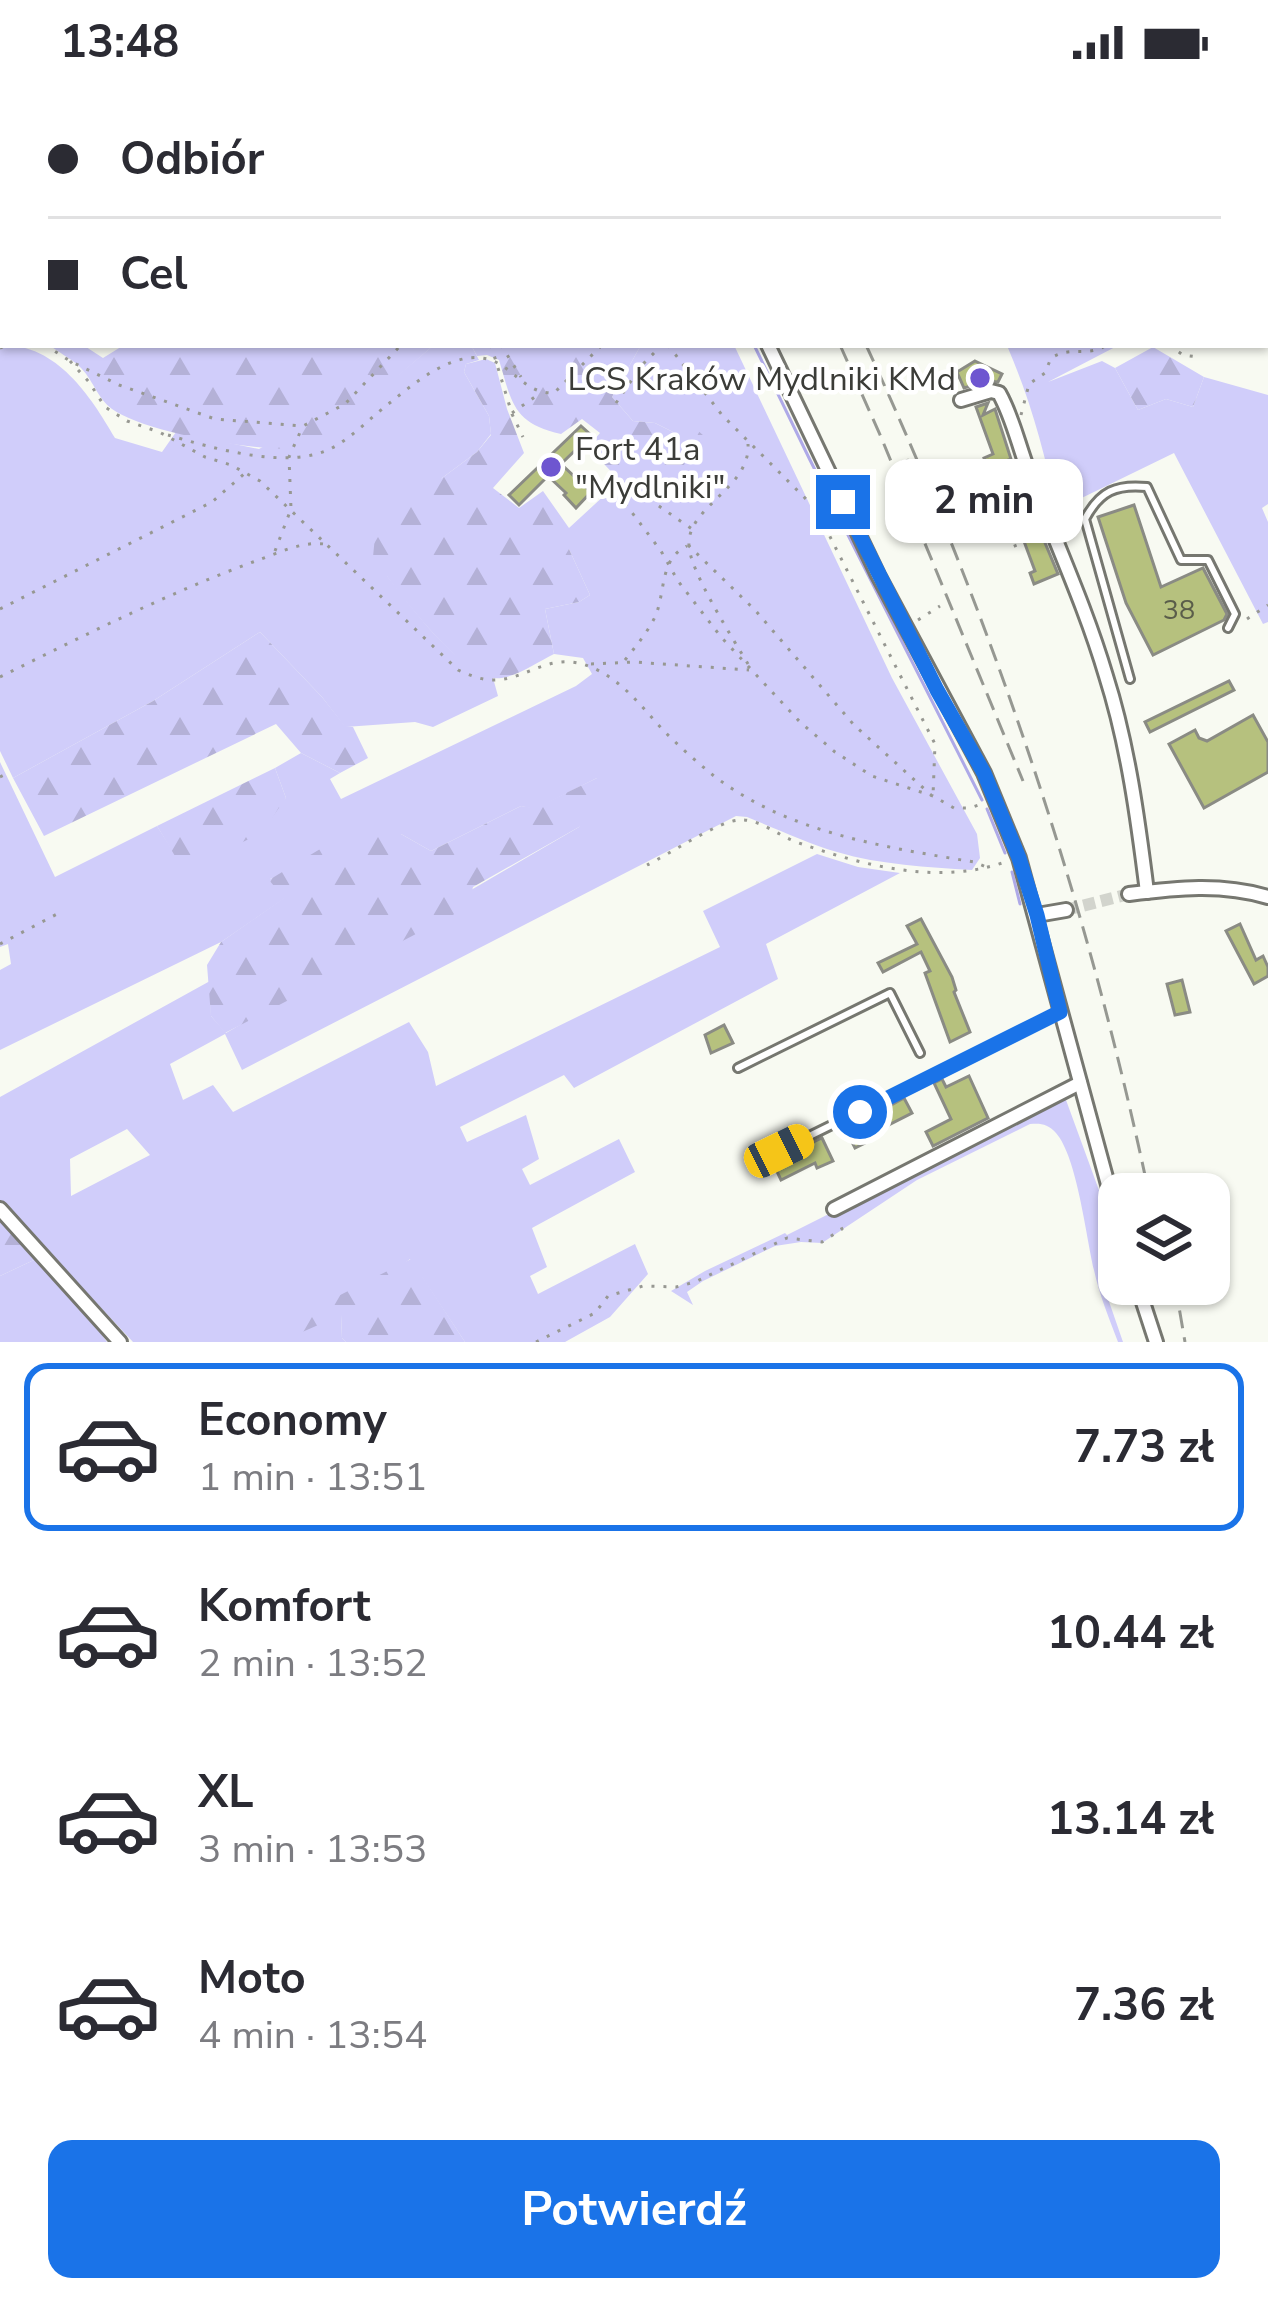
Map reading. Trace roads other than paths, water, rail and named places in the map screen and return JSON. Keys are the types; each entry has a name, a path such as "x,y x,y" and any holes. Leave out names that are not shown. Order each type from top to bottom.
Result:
{"street":[{"path":"769,348 878,574 994,796 1037,915 1105,1173"},
{"path":"961,400 991,391 999,393 1006,405 1097,646 1132,791 1147,892"},
{"path":"1129,894 1195,886 1268,897"},
{"path":"1037,915 1066,910"},
{"path":"833,1209 1080,1083"},
{"path":"0,1210 120,1342"},
{"path":"1144,1305 1156,1342"}],"lane":[{"path":"1130,680 1085,519 1095,501 1123,485 1147,487 1180,560 1208,560 1235,614 1228,628"},
{"path":"1119,728 1124,713"},
{"path":"738,1068 890,993 920,1053"},
{"path":"779,1151 1060,1012"}],"waterway":[{"path":"755,348 982,800"},
{"path":"987,809 1005,853"},
{"path":"1012,872 1020,904"}],"tunnel":[{"path":"1066,910 1129,894"}],"railway":[{"path":"841,348 1023,781"},
{"path":"867,348 955,551 1032,762 1096,976 1144,1173"},
{"path":"1179,1305 1185,1342"}],"place":[{"name":"LCS Kraków Mydlniki KMd","path":"980,378"},
{"name":"Fort 41a \"Mydlniki\"","path":"551,467"}]}
